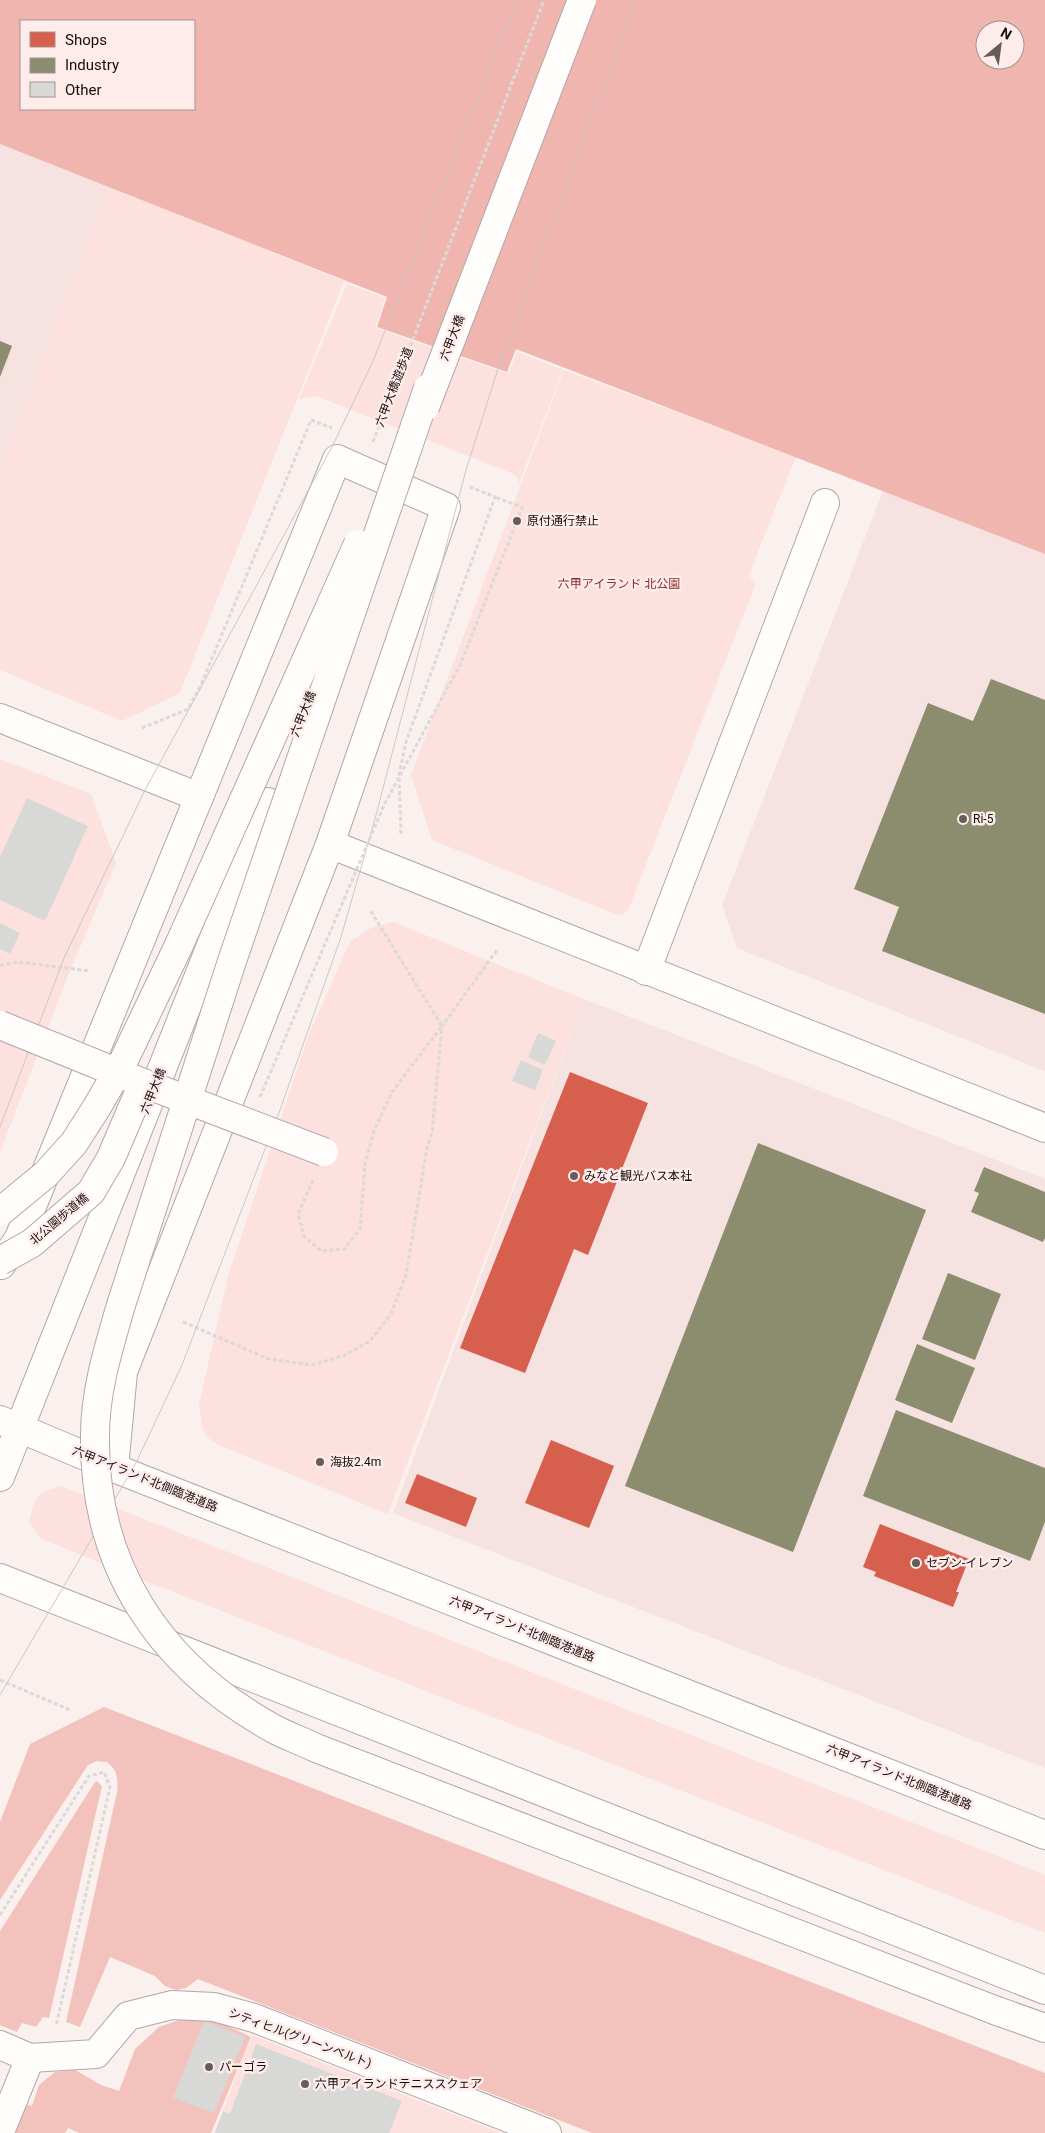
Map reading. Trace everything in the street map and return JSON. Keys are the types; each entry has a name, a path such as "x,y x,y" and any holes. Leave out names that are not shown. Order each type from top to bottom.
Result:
{"street":[{"name":"六甲大橋","path":"428,388 578,0"},
{"name":"六甲大橋","path":"0,1477 10,1424 268,802 435,381 582,0"},
{"path":"0,1212 46,1174 74,1143 97,1108 124,1060 179,945 428,388"},
{"path":"428,388 232,961 108,1349 99,1390 95,1434 97,1478 102,1515 116,1560 134,1600 156,1631 169,1645 189,1666 232,1702 275,1729 325,1751 1045,2028"},
{"path":"0,1267 19,1238 337,459 446,506 330,844 123,1372 114,1468"},
{"path":"646,971 825,503"},
{"path":"0,718 199,797"},
{"path":"330,844 1045,1128"},
{"path":"0,1025 143,1084 324,1152"},
{"name":"北公園歩道橋","path":"0,1261 32,1243 91,1192 111,1158 143,1084"},
{"name":"六甲アイランド北側臨港道路","path":"10,1424 114,1468 1045,1835"},
{"path":"0,1578 1045,1990"},
{"name":"シティヒル(グリーンベルト)","path":"40,2057 96,2054 128,2016 172,2005 214,2006 254,2018 547,2133"},
{"path":"0,2045 40,2057 16,2092 0,2132"}],"path":[{"name":"六甲大橋遊歩道","path":"401,371 544,0"},
{"name":"六甲大橋遊歩道","path":"372,445 383,417"},
{"path":"142,728 188,709 201,685 311,420 337,431"},
{"path":"249,1124 384,805 460,665 517,521 522,507 495,497 406,742 399,774 401,834"},
{"path":"183,1322 268,1359 312,1365 343,1356 370,1341 391,1314 406,1275 427,1148 432,1132 442,1026 370,910"},
{"path":"324,1152 311,1188 298,1214 304,1236 321,1251 344,1248 360,1229 365,1164 374,1131 392,1092 497,950"},
{"path":"0,965 18,962 90,971"},
{"path":"0,1680 70,1710"},
{"path":"0,1915 89,1776 104,1772 110,1787 40,2057"}],"shaded area":[{"path":"0,0 1045,0 1045,554 516,349 507,372 377,327 387,297 0,144"},
{"path":"0,144 109,187 0,468"},
{"path":"883,491 1045,554 1045,1071 737,948 722,905"},
{"path":"584,999 1045,1179 1045,1768 393,1513"},
{"path":"104,1707 1045,2073 1045,2133 592,2133 198,1979 186,1988 176,1990 165,1986 155,1976 110,1957 80,2027 66,2022 117,1792 115,1772 107,1762 97,1761 88,1765 0,1900 0,1822 30,1744"},
{"path":"97,1781 102,1786 49,2018 43,2017 36,2027 22,2023 17,2032 0,2025 0,1931"},
{"path":"205,2015 251,2037 211,2133 79,2133 68,2128 65,2133 0,2133 2,2098 32,2106 39,2085 55,2072 75,2070 101,2085 119,2091 135,2049 159,2027 185,2018"}],"green space":[{"path":"109,187 344,281 180,693 122,721 0,670 0,468"},
{"path":"347,284 385,298 375,328 508,374 517,352 563,370 519,483 517,477 511,473 316,396 299,399"},
{"name":"六甲アイランド 北公園","path":"564,370 796,457 748,577 756,583 629,908 625,913 618,915 432,840 411,775"},
{"path":"0,759 91,794 116,863 67,978 0,1152"},
{"path":"393,922 584,999 388,1514 218,1445 207,1437 203,1429 199,1404 228,1276 309,1034 350,942 369,929"},
{"path":"61,1486 1045,1875 1045,1933 122,1572 40,1538 29,1521 33,1506 41,1493"},
{"name":"六甲アイランドテニススクェア","path":"252,2035 501,2133 214,2133"}],"building: Shops":[{"name":"みなと観光バス本社","path":"570,1072 648,1103 588,1255 574,1249 525,1373 460,1348"},
{"path":"551,1440 614,1466 589,1528 525,1503"},
{"path":"417,1474 477,1498 466,1527 405,1503"},
{"name":"セブン-イレブン","path":"880,1524 969,1559 956,1592 959,1592 953,1607 874,1576 876,1572 863,1567"}],"building: Industry":[{"path":"0,341 12,346 0,377"},
{"name":"Ri-5","path":"991,679 1045,700 1045,1014 882,951 899,907 854,889 928,703 973,721"},
{"path":"758,1143 926,1210 793,1552 625,1486"},
{"path":"984,1167 1045,1192 1045,1238 1043,1242 971,1212 979,1193 974,1191"},
{"path":"948,1273 1001,1294 975,1360 922,1339"},
{"path":"917,1344 975,1368 952,1423 895,1400"},
{"path":"896,1410 1045,1468 1045,1522 1030,1561 863,1496"}],"building: Other":[{"path":"27,798 88,826 45,921 0,900 0,857"},
{"path":"0,923 20,933 10,954 0,949"},
{"path":"538,1033 556,1041 545,1065 528,1057"},
{"path":"521,1060 543,1070 535,1090 512,1081"},
{"name":"パーゴラ","path":"204,2021 245,2037 214,2113 173,2098"},
{"name":"六甲アイランドテニススクェア","path":"256,2044 402,2101 389,2133 215,2133 223,2111 230,2114"}],"tram line":[{"path":"0,1127 64,958 145,790 333,445 373,361 517,0"},
{"path":"0,1695 136,1463 182,1365 280,1110 341,937 375,819 466,470 501,359 636,0"}],"place":[{"name":"原付通行禁止","path":"517,521"},
{"name":"Ri-5","path":"963,819"},
{"name":"みなと観光バス本社","path":"574,1176"},
{"name":"海抜2.4m","path":"320,1462"},
{"name":"セブン-イレブン","path":"916,1563"},
{"name":"パーゴラ","path":"209,2067"},
{"name":"六甲アイランドテニススクェア","path":"305,2084"}]}
